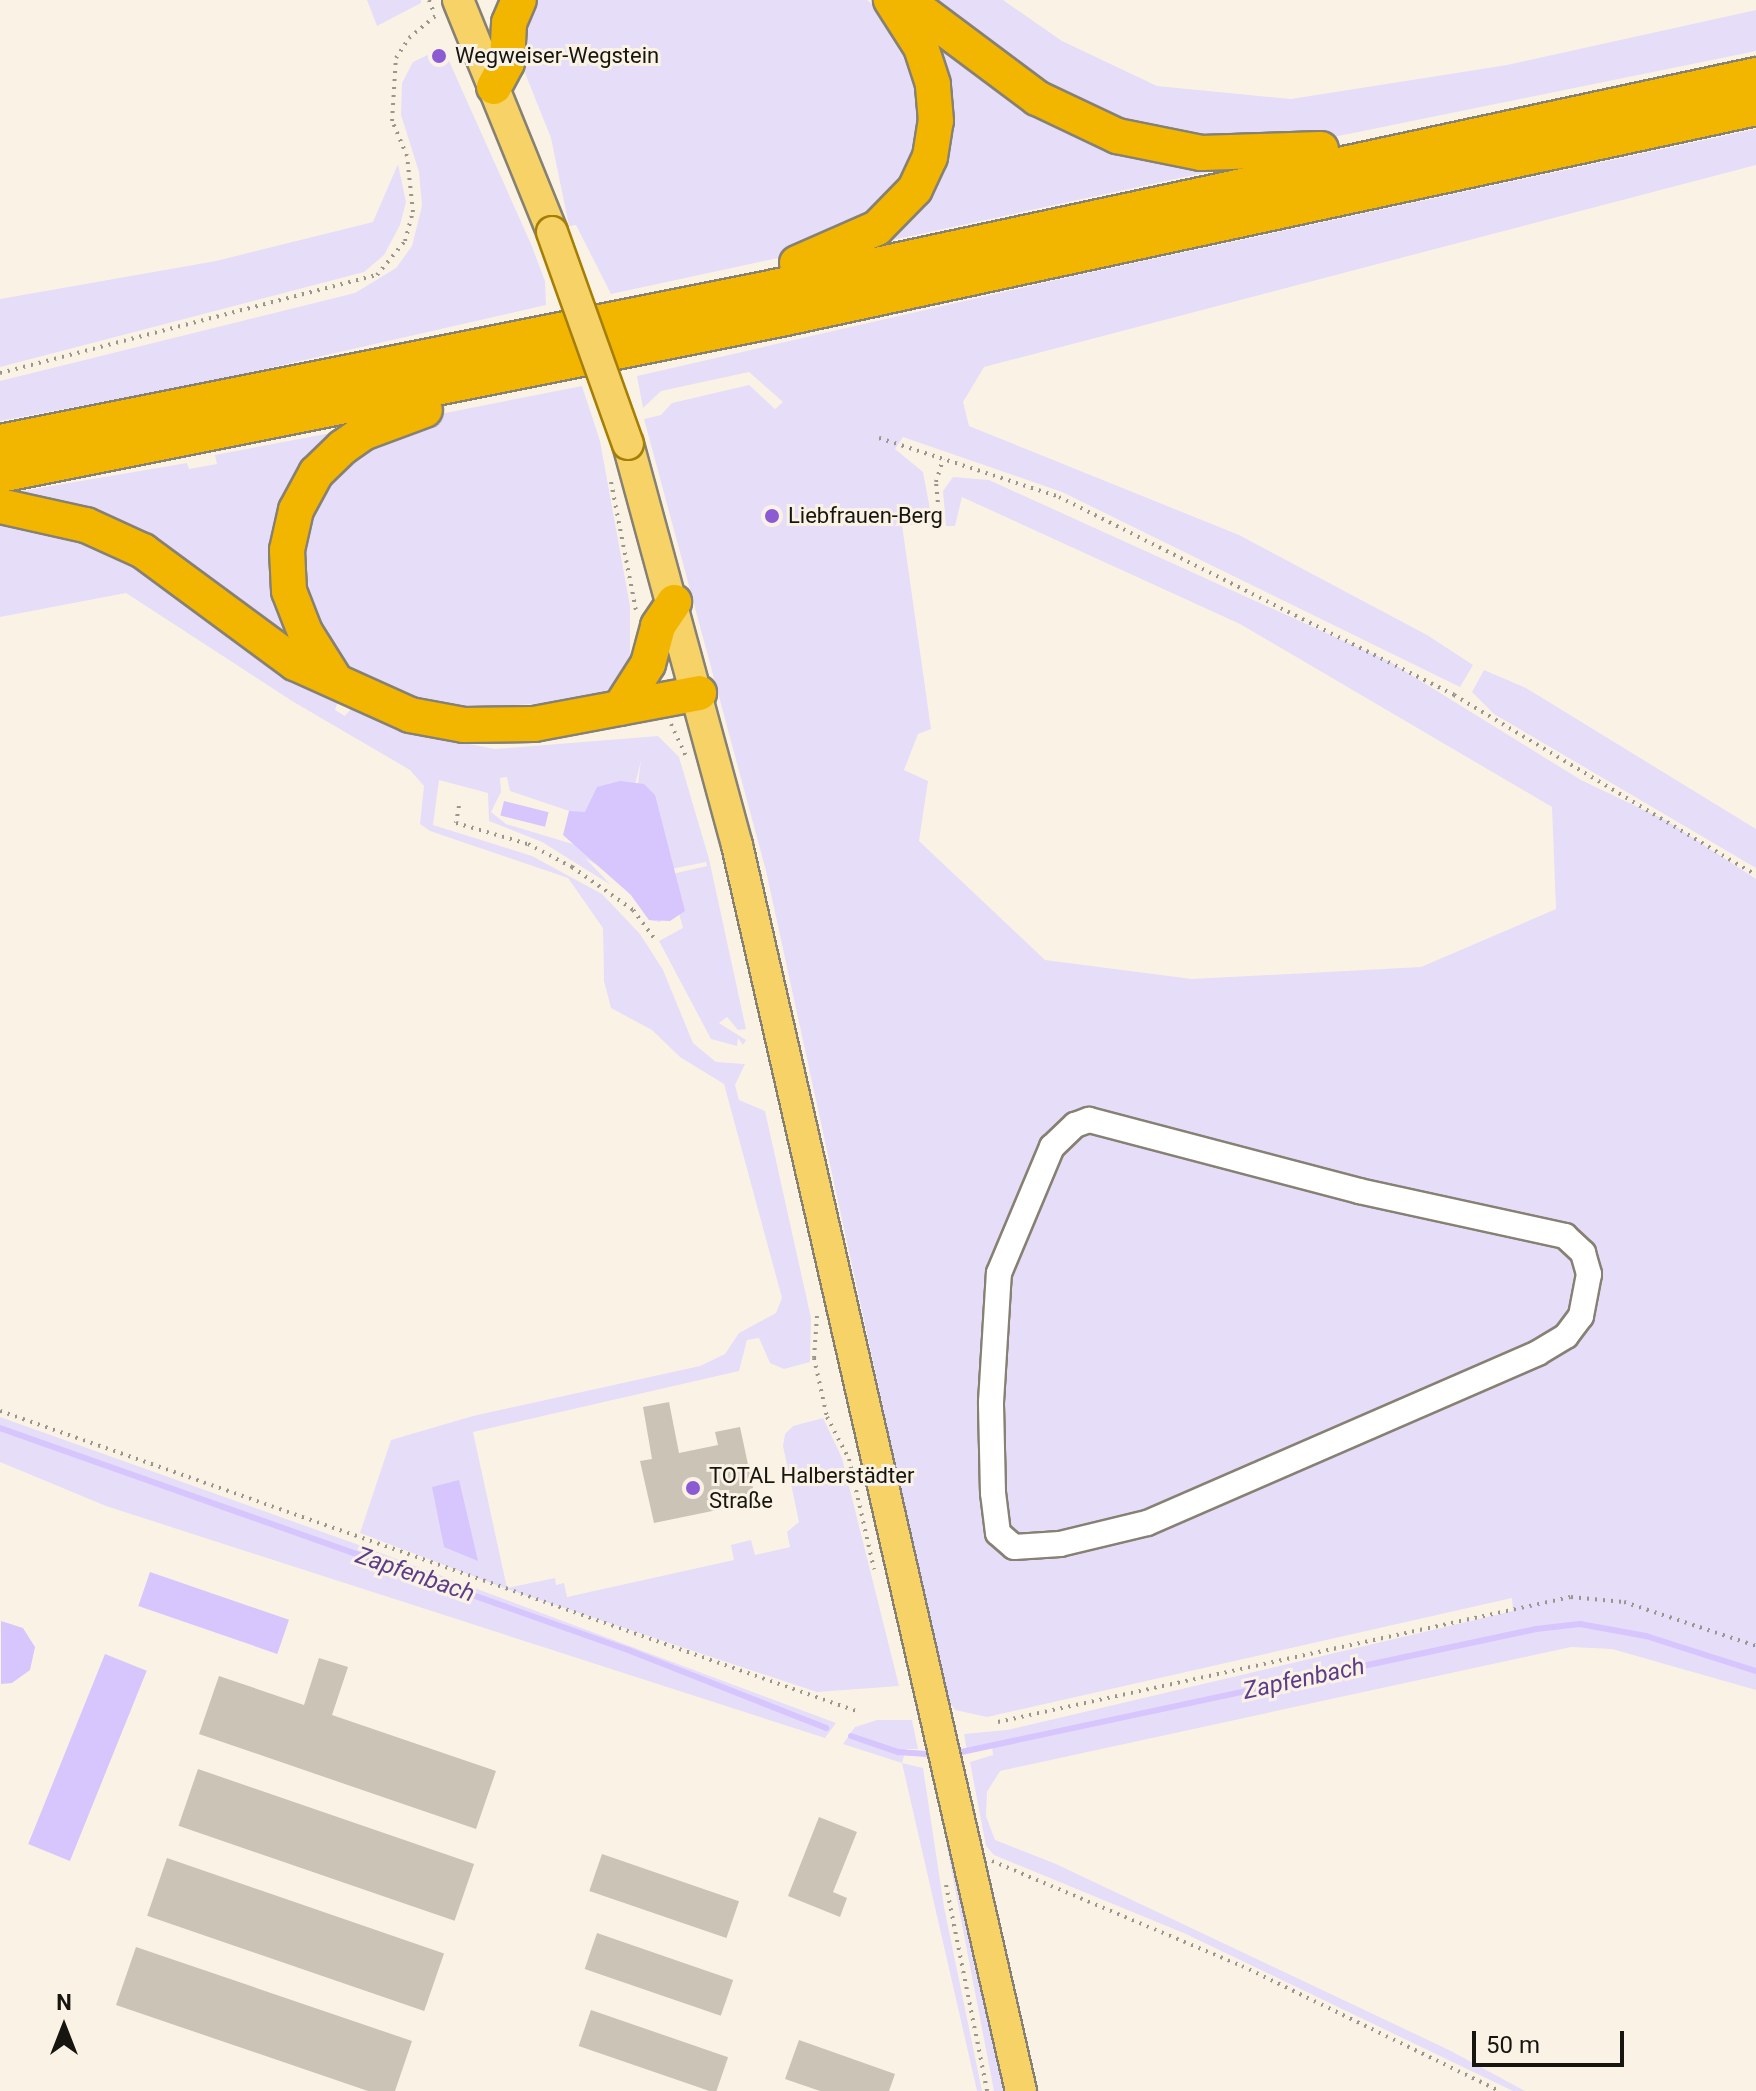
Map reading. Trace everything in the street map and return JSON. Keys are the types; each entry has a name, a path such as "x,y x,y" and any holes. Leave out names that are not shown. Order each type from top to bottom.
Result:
{"highway":[{"path":"494,87 507,63 509,23 519,0"},
{"path":"770,288 779,267 821,256 877,228 899,209 923,174 935,139 935,94 921,47 891,0"},
{"path":"906,0 1037,98 1117,136 1201,153 1260,155 1358,143 1384,154"},
{"path":"0,442 770,288 1756,75"},
{"path":"0,475 508,376 1756,108"},
{"path":"334,678 305,632 289,591 290,529 303,494 326,462 363,433 423,411 493,395 508,376"},
{"path":"0,506 86,525 143,551 295,663 334,678 410,715 464,725 534,724 699,693"},
{"path":"620,708 648,664 658,626 674,602"}],"main road":[{"path":"452,4 494,87 552,232 628,444 699,693 949,1775 956,1864 1021,2091"}],"lane":[{"path":"1104,1122 1359,1191 1565,1236 1583,1253 1589,1274 1581,1316 1566,1336 1538,1353 1147,1523 1060,1544 1014,1547 998,1533 993,1493 992,1358 999,1273 1052,1147 1075,1125 1104,1122"}],"path":[{"path":"0,373 377,275 405,241 413,212 407,156 392,121 396,58 409,38 452,4"},
{"path":"879,438 1059,497 1454,695 1756,875"},
{"path":"940,526 936,482 943,459"},
{"path":"610,477 637,623"},
{"path":"665,700 674,739 692,765"},
{"path":"459,806 456,823 528,844 572,867 633,910 655,939"},
{"path":"814,1301 814,1358 827,1417 849,1459 879,1584"},
{"path":"0,1411 859,1712"},
{"path":"998,1722 1571,1597 1624,1602 1756,1646"},
{"path":"987,2091 956,1864 1012,1866 1112,1908 1500,2091"}],"shaded area":[{"path":"367,0 421,0 421,3 377,26"},
{"path":"538,0 867,0 893,21 917,61 925,138 882,213 792,255 611,294 576,225 569,226 551,138 517,53"},
{"path":"923,0 1003,0 1062,41 1157,86 1291,99 1507,65 1756,10 1756,51 1319,140 1220,145 1096,118"},
{"path":"921,27 1207,166 1208,172 883,242 919,202"},
{"path":"436,51 445,52 531,244 545,281 546,305 203,383 0,421 0,381 355,293 396,268 412,246 422,206 419,172 401,115 402,83 413,62"},
{"path":"1756,129 1756,165 984,367 963,402 969,426 1239,535 1427,635 1473,665 1460,687 1062,492 903,437 895,449 923,472 933,525 902,525 931,729 918,734 904,770 928,781 919,841 1045,960 1192,979 1421,967 1556,909 1552,807 1240,624 962,497 955,526 946,526 943,491 953,477 989,480 1390,662 1581,780 1667,821 1756,879 1756,1690 1612,1649 1571,1647 1000,1771 987,1792 986,1816 995,1840 1056,1864 1449,2050 1525,2091 1513,2091 1186,1934 994,1855 986,1846 970,1762 993,1755 992,1747 967,1751 964,1734 1007,1730 1513,1611 1512,1598 987,1717 955,1710 946,1696 766,871 644,419 661,415 672,403 749,385 775,409 783,402 749,372 661,391 643,408 637,376 1056,280"},
{"path":"398,164 406,202 400,225 384,255 364,272 0,367 0,299 216,261 373,222"},
{"path":"582,386 600,441 630,606 630,654 636,664 604,693 578,701 469,708 422,700 374,682 341,660 302,600 297,543 340,461 440,414"},
{"path":"336,432 290,493 309,655 10,493 187,463 189,469 217,464 215,455"},
{"path":"0,517 84,536 159,574 338,701 335,710 345,716 353,706 402,731 495,749 658,736 679,757 709,859 746,1029 738,1030 727,1017 719,1023 746,1040 743,1045 738,1038 737,1046 711,1039 659,941 683,928 677,906 660,922 649,920 618,877 585,858 611,885 542,842 489,821 488,793 439,780 433,825 532,856 602,894 640,934 663,970 693,1043 716,1062 745,1064 735,1085 739,1100 765,1111 811,1318 810,1362 784,1369 770,1363 759,1338 747,1340 739,1371 473,1432 507,1588 555,1578 556,1585 564,1583 567,1597 734,1560 731,1545 751,1540 755,1555 790,1547 787,1532 799,1522 783,1446 785,1434 793,1426 823,1418 842,1458 899,1686 817,1692 507,1589 360,1533 391,1440 473,1416 700,1366 725,1354 739,1333 776,1313 782,1298 724,1084 680,1057 652,1030 611,1008 604,981 603,928 568,878 430,831 420,824 424,786 410,770 292,701 126,593 0,617","holes":["641,761 637,790 671,869 706,862 707,866 672,874 506,824 491,812 501,792 500,778 507,777 510,791 590,818 629,808"]},
{"path":"1484,670 1526,688 1756,829 1756,868 1494,714 1472,692"},
{"path":"620,781 644,784 655,795 685,911 670,921 649,920 631,895 563,835 569,811 585,812 597,787"},
{"path":"504,801 549,812 545,827 500,816"},
{"path":"0,1417 359,1545 836,1723 825,1738 106,1506 0,1462"},
{"path":"459,1480 478,1561 444,1547 432,1487"},
{"path":"150,1572 289,1620 277,1654 138,1606"},
{"path":"1,1621 23,1628 35,1647 30,1670 12,1683 1,1684"},
{"path":"105,1654 147,1671 70,1861 28,1844"},
{"path":"877,1720 912,1720 918,1749 906,1749 902,1763 843,1744 855,1727"},
{"path":"902,1763 923,1768 944,1907 982,2091 977,2091"},
{"path":"938,1800 1009,2091 994,2091"}],"building":[{"path":"669,1402 679,1453 718,1445 715,1432 740,1427 756,1502 654,1523 640,1461 652,1459 643,1407"},
{"path":"319,1658 348,1667 332,1715 496,1771 476,1829 199,1734 219,1676 304,1705"},
{"path":"198,1769 474,1864 455,1921 178,1826"},
{"path":"819,1817 857,1832 833,1892 847,1898 840,1917 788,1896"},
{"path":"602,1854 739,1901 726,1938 589,1891"},
{"path":"167,1858 444,1953 424,2011 147,1916"},
{"path":"597,1933 733,1980 721,2016 585,1969"},
{"path":"136,1947 412,2041 395,2091 368,2091 116,2005"},
{"path":"591,2010 728,2057 716,2091 710,2091 579,2046"},
{"path":"799,2040 895,2074 889,2091 820,2091 785,2079"}],"waterway":[{"name":"Zapfenbach","path":"0,1428 628,1650 826,1728"},
{"name":"Zapfenbach","path":"952,1754 1536,1629 1580,1624 1646,1636 1756,1671"},
{"name":"Zapfenbach","path":"851,1736 898,1752 937,1755"}],"place":[{"name":"Wegweiser-Wegstein","path":"439,56"},
{"name":"Liebfrauen-Berg","path":"772,516"},
{"name":"TOTAL Halberstädter Straße","path":"693,1488"}]}
